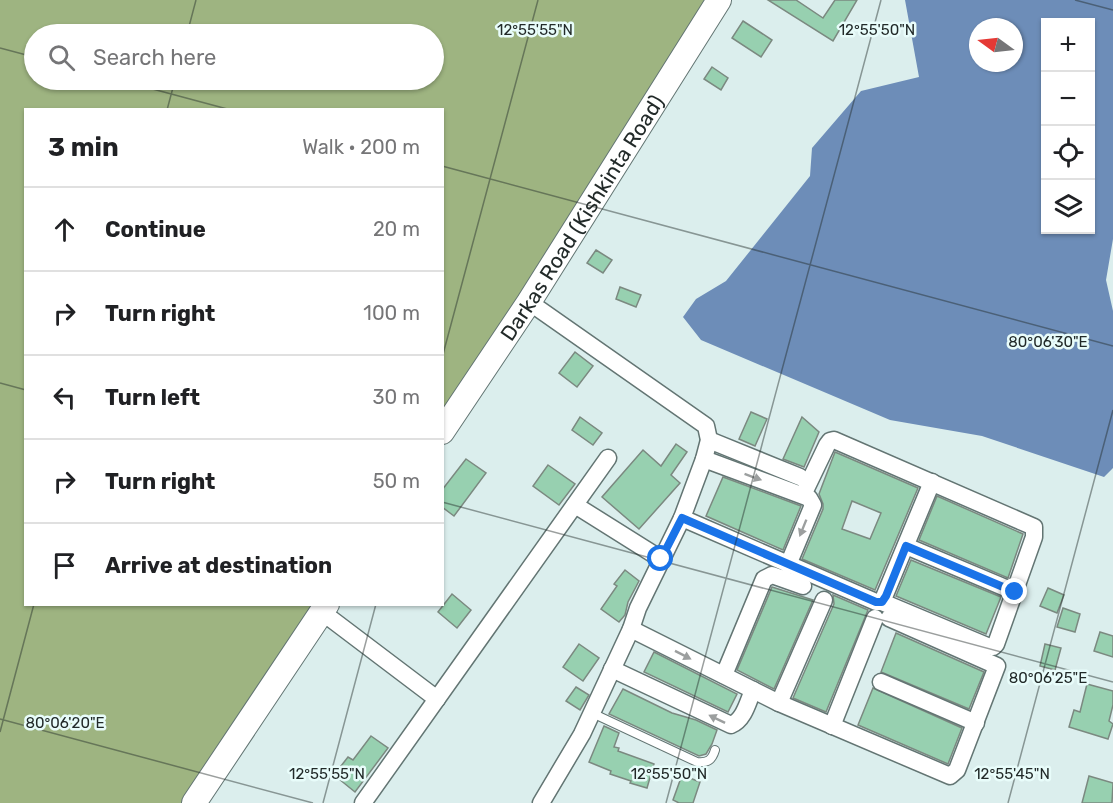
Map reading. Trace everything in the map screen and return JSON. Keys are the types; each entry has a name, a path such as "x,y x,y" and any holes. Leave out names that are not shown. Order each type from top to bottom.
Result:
{"main road":[{"name":"Darkas Road (Kishkinta Road)","path":"444,429 529,302 719,0"},
{"path":"194,803 324,608"}],"street":[{"path":"529,302 706,426 709,440 682,518 638,608 631,629 582,734 541,803"},
{"path":"709,440 800,477"},
{"path":"803,495 827,445 834,440 1034,527 1034,537 993,647 882,613"},
{"path":"363,803 608,458"},
{"path":"704,459 809,498 813,505 788,565"},
{"path":"832,726 882,613 932,482"},
{"path":"575,505 661,559"},
{"path":"631,629 779,703 832,726 950,776 957,770 997,669 995,664 882,613 876,602 682,518"},
{"path":"906,546 1015,592"},
{"path":"723,675 764,579 772,575 803,586"},
{"path":"779,703 824,600"},
{"path":"324,608 437,699"},
{"path":"612,669 731,725 737,723 753,690"},
{"path":"881,682 976,723"}],"lane":[{"path":"592,713 697,762 706,763 712,759 715,750"}],"green space":[{"path":"0,0 712,0 444,412 444,108 24,108 24,606 317,606 188,803 0,803"}],"water":[{"path":"905,0 1113,0 1113,239 1106,280 1113,311 1113,468 1104,477 982,436 890,420 701,340 683,317 696,299 726,281 810,176 812,148 861,91 919,77"}],"building":[{"path":"768,0 796,0 823,18 835,0 857,0 833,41"},
{"path":"743,21 772,40 761,57 732,38"},
{"path":"712,67 728,78 721,90 704,79"},
{"path":"596,250 612,260 603,273 587,263"},
{"path":"620,287 641,295 636,307 616,299"},
{"path":"575,352 593,366 577,387 559,373"},
{"path":"751,412 767,419 755,446 739,439"},
{"path":"580,417 602,433 593,445 572,430"},
{"path":"802,417 819,432 804,467 783,459"},
{"path":"676,444 687,452 671,475 680,483 639,529 602,497 643,450 661,466"},
{"path":"835,452 918,488 875,590 802,559 823,509 819,494","holes":["852,501 881,513 870,539 842,529"]},
{"path":"466,459 486,473 454,516 444,508 444,487"},
{"path":"548,465 575,484 559,505 533,486"},
{"path":"723,477 801,506 783,550 706,516"},
{"path":"937,496 1023,534 1008,578 919,540"},
{"path":"911,560 1001,597 986,634 896,596"},
{"path":"625,570 639,581 628,602 625,615 619,622 601,609 617,586 614,584"},
{"path":"772,587 813,600 774,689 737,670"},
{"path":"1048,588 1064,595 1057,613 1040,606"},
{"path":"452,594 471,610 457,628 438,612"},
{"path":"833,595 868,610 826,712 793,698 834,604"},
{"path":"1063,608 1080,614 1075,632 1057,627"},
{"path":"1100,632 1113,636 1113,657 1094,651"},
{"path":"896,633 984,672 969,709 881,672"},
{"path":"579,644 599,658 583,681 563,667"},
{"path":"1045,644 1061,648 1055,670 1040,666"},
{"path":"654,652 737,694 728,712 644,672"},
{"path":"1087,684 1113,691 1113,705 1109,721 1113,724 1108,739 1069,727 1074,710 1080,712"},
{"path":"576,687 589,695 580,710 566,701"},
{"path":"873,688 962,728 948,764 858,725"},
{"path":"623,689 672,713 696,720 717,730 706,754 699,756 609,714"},
{"path":"604,726 619,733 614,747 619,748 618,751 654,764 647,788 630,783 631,781 610,774 611,771 589,762"},
{"path":"371,736 388,748 355,792 334,775 348,757 353,760"},
{"path":"682,775 700,782 693,803 679,803 673,800"},
{"path":"1089,776 1113,783 1112,803 1082,803"}],"route":[{"path":"661,559 682,518 876,602 882,602 886,596 906,546 1015,592"}]}
